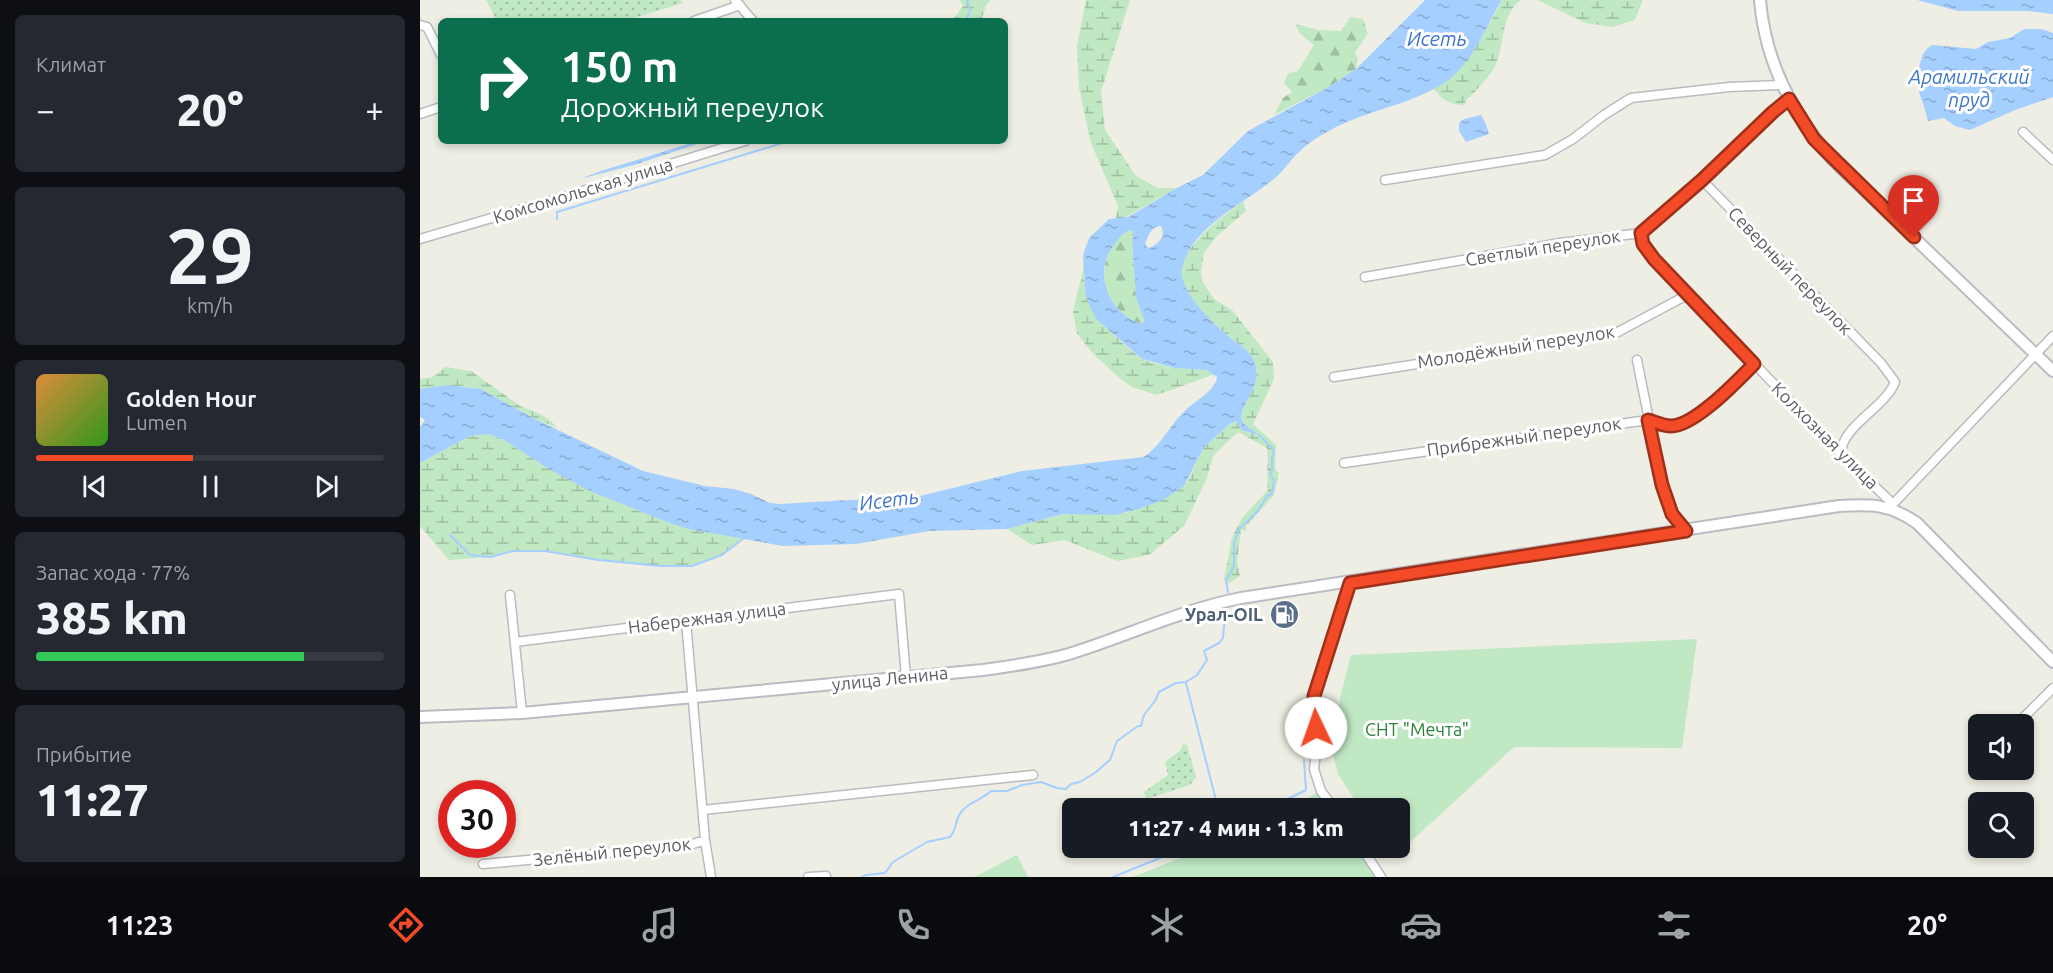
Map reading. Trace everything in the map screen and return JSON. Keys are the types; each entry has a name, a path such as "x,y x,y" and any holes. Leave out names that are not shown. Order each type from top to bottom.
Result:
{"main road":[{"path":"1760,0 1765,35 1782,86 1814,139 1833,160 2053,371"},
{"name":"улица Ленина","path":"420,717 522,713 693,698 1037,662 1223,602 1839,506 1865,504 1892,506 1904,514 1930,536 2053,663"}],"street":[{"path":"701,18 737,3 750,18"},
{"path":"424,26 438,50"},
{"path":"1385,180 1545,156 1631,98 1729,87 1782,86"},
{"path":"1702,180 1789,99"},
{"path":"420,114 438,108"},
{"path":"2023,132 2053,160"},
{"name":"Комсомольская улица","path":"420,239 735,144"},
{"name":"Светлый переулок","path":"1365,277 1560,243 1641,233 1702,180"},
{"name":"Северный переулок","path":"1702,180 1881,363 1895,382 1891,392 1848,435 1841,446 1841,454"},
{"name":"Колхозная улица","path":"1641,233 1643,244 1654,259 1892,506"},
{"name":"Молодёжный переулок","path":"1335,377 1616,333 1689,294"},
{"path":"1892,506 2053,336"},
{"path":"1637,360 1662,485 1672,514 1686,531"},
{"name":"Прибрежный переулок","path":"1344,463 1648,420 1671,426 1688,420 1720,397 1754,364"},
{"path":"1326,798 1321,791 1314,769 1316,728 1314,696 1350,583"},
{"name":"Набережная улица","path":"514,642 899,594 906,677"},
{"path":"510,595 522,713"},
{"path":"686,621 705,840 711,877"},
{"path":"2027,714 2053,688"},
{"path":"703,810 1033,775"},
{"name":"Зелёный переулок","path":"483,864 687,846 705,840"},
{"path":"1369,858 1381,877"},
{"path":"808,877 825,876"}],"green space":[{"path":"486,0 680,0 683,3 634,18 495,18"},
{"path":"960,0 991,0 986,5 982,18 954,18 963,6"},
{"path":"1086,0 1130,0 1101,92 1105,130 1136,176 1158,188 1177,188 1124,218 1116,218 1118,206 1091,143 1079,88 1077,46"},
{"path":"1502,0 1521,0 1510,12 1494,68 1464,105 1447,101 1434,89 1465,60"},
{"path":"1537,0 1643,0 1635,20 1612,27 1586,23"},
{"path":"1350,17 1363,19 1368,34 1355,52 1358,59 1356,69 1332,85 1274,115 1283,98 1292,92 1284,83 1288,73 1298,71 1314,45 1300,34 1295,24 1318,30 1341,31"},
{"path":"1243,201 1246,211 1216,237 1204,253 1201,272 1202,281 1214,299 1232,310 1273,362 1274,379 1253,424 1276,445 1275,469 1279,473 1274,495 1246,526 1246,531 1241,530 1237,561 1240,576 1226,585 1224,579 1232,537 1242,518 1268,490 1268,459 1267,448 1238,432 1213,456 1207,478 1184,526 1149,555 1117,561 1065,540 1032,545 1007,529 1063,514 1126,513 1150,505 1187,483 1204,447 1231,423 1236,421 1242,430 1261,436 1245,425 1241,419 1256,378 1253,358 1247,350 1206,316 1188,292 1182,277 1187,255 1194,244 1214,224"},
{"path":"1131,230 1134,233 1132,241 1136,297 1144,320 1142,324 1130,319 1120,311 1107,291 1105,279 1108,256 1119,238"},
{"path":"1084,265 1085,289 1096,318 1129,349 1149,362 1175,368 1207,370 1215,374 1157,395 1132,387 1122,380 1095,356 1077,334 1073,312"},
{"path":"446,367 471,371 520,406 551,421 557,428 531,417 481,389 461,386 420,389 420,379 432,377"},
{"path":"488,434 504,440 547,468 639,511 688,529 744,539 722,555 692,566 661,566 598,560 545,551 513,551 491,557 449,560 420,526 420,463 470,436"},
{"name":"СНТ \"Мечта\"","path":"1697,639 1682,748 1514,747 1410,842 1410,798 1354,798 1338,774 1332,752 1341,694 1351,655"},
{"path":"1183,744 1187,745 1196,777 1190,785 1146,798 1144,792 1168,775 1165,762 1181,750"},
{"path":"1325,788 1332,798 1307,798"},
{"path":"1017,855 1028,877 974,877"},
{"path":"1180,858 1372,858 1384,877 1133,877"}],"water":[{"name":"Исеть","path":"1425,0 1502,0 1474,50 1453,76 1425,93 1344,123 1317,138 1299,152 1274,179 1207,229 1187,254 1182,277 1191,296 1221,330 1253,358 1256,379 1241,419 1245,425 1261,436 1242,430 1236,421 1231,423 1204,447 1184,486 1163,500 1115,515 1063,514 1007,529 929,531 856,544 783,546 688,529 667,522 590,491 547,468 504,440 488,434 470,436 420,463 420,427 425,420 420,417 420,389 448,385 481,389 531,417 643,471 705,486 734,489 770,503 920,496 1022,471 1143,457 1155,448 1189,407 1213,387 1217,377 1207,370 1175,368 1142,359 1096,319 1087,300 1085,289 1083,255 1089,238 1109,219 1128,217 1203,175 1248,131 1332,85 1356,69","holes":["1161,226 1163,233 1161,239 1150,248 1147,247 1145,243 1151,232","1131,230 1134,233 1132,241 1136,297 1144,320 1142,324 1130,319 1113,302 1104,280 1104,268 1108,256 1119,238"]},
{"name":"Арамильский пруд","path":"1917,0 2053,0 2053,14 2028,11 1958,11"},
{"name":"Арамильский пруд","path":"2024,29 2042,29 2053,33 2053,97 2015,110 1970,130 1955,126 1944,118 1928,121 1917,78 1922,58 1928,48 1932,45 1976,49 1988,42 2010,38"},
{"path":"1481,115 1489,134 1466,142 1459,131 1459,123 1464,119"},
{"path":"688,144 697,144 634,165 580,179"}],"waterway":[{"path":"967,0 970,10 967,18"},
{"path":"557,219 557,212 779,144"},
{"path":"1228,592 1226,580 1234,566 1234,543 1239,529 1258,511 1267,496 1272,494 1274,481 1270,474 1274,453 1259,435"},
{"path":"450,535 470,555 491,557 513,551 545,551 598,560 661,566 692,566 722,555 744,538"},
{"path":"862,877 885,873 893,862 927,842 950,837 962,811 991,791 1007,791 1022,785 1041,782 1066,789 1071,784 1080,782 1096,772 1110,760 1117,741 1141,726 1144,715 1159,692 1176,683 1186,682 1197,675 1207,660 1204,651 1219,643 1223,638 1225,614"},
{"path":"1186,683 1215,798"},
{"path":"1290,798 1306,790 1304,760"},
{"path":"1113,877 1160,858"}],"place":[{"name":"Урал-OIL","path":"1284,615"}],"route":[{"path":"1316,728 1314,696 1350,583 1686,531 1672,514 1662,485 1648,420 1671,426 1688,420 1720,397 1754,364 1654,259 1643,244 1641,233 1702,180 1773,112 1789,99 1814,139 1833,160 1914,237"}]}
